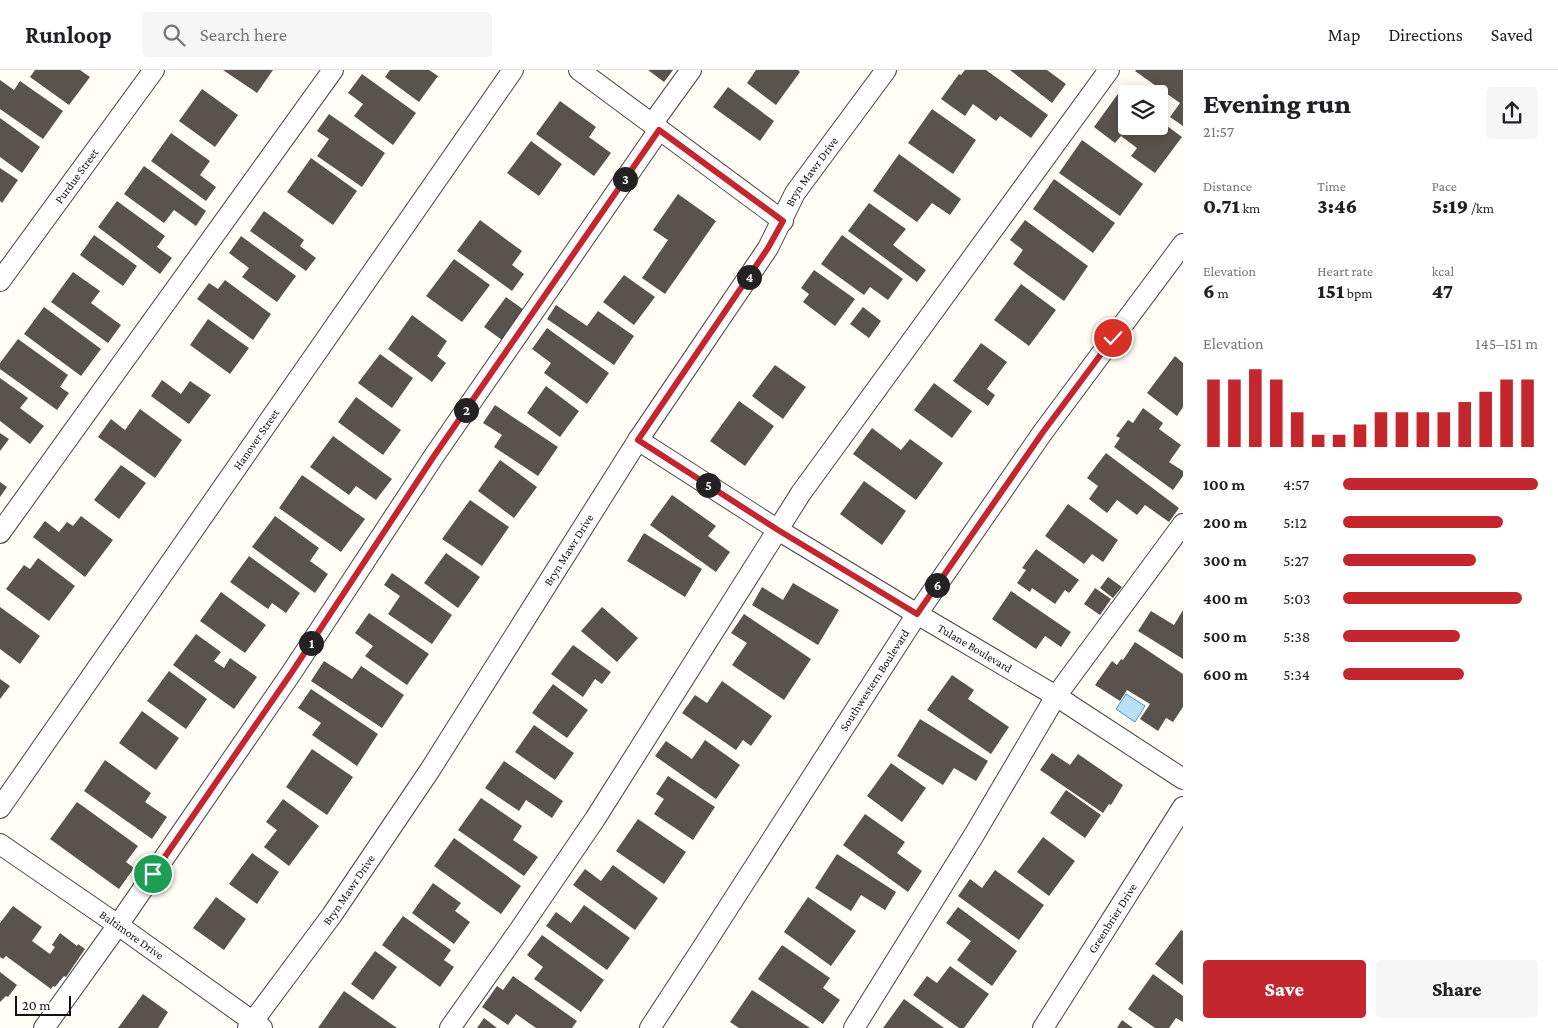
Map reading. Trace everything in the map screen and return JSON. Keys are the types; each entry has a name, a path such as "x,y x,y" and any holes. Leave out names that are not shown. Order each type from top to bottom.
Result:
{"street":[{"name":"Purdue Street","path":"0,281 154,70"},
{"path":"0,533 333,70"},
{"name":"Hanover Street","path":"0,808 513,70"},
{"path":"579,70 783,221"},
{"path":"44,1028 118,925 292,672 691,70"},
{"name":"Bryn Mawr Drive","path":"254,1026 430,770 638,440 768,248 783,221 795,193 886,70"},
{"path":"450,1028 518,932 594,819 807,485 1109,70"},
{"name":"Southwestern Boulevard","path":"650,1028 917,614 1043,432 1183,244"},
{"name":"Tulane Boulevard","path":"638,440 778,530 1056,696 1183,779"},
{"path":"854,1028 974,834 1056,696 1183,524"},
{"name":"Greenbrier Drive","path":"1043,1028 1183,807"},
{"name":"Baltimore Drive","path":"0,844 118,925 254,1026"}],"water":[{"path":"1126,694 1145,706 1135,722 1116,709"}],"building":[{"path":"35,70 80,70 90,77 69,105 30,77"},
{"path":"223,70 273,70 257,93"},
{"path":"390,70 429,70 438,76 419,102 385,77"},
{"path":"648,70 673,70 664,82"},
{"path":"756,70 798,70 800,72 776,105 747,83"},
{"path":"965,70 986,70 1048,115 1031,138 1000,116 996,121 973,104 965,116 941,99 959,74 961,75"},
{"path":"1010,70 1047,70 1066,84 1052,103"},
{"path":"1183,70 1183,126 1170,117 1180,103 1168,94 1168,85 1155,85 1135,71"},
{"path":"362,74 416,113 393,145 354,116 363,104 348,93"},
{"path":"0,80 14,90 20,81 63,111 43,139 0,109"},
{"path":"728,87 774,121 760,141 713,107"},
{"path":"202,89 238,115 215,147 179,121"},
{"path":"1118,94 1118,135 1168,135 1168,127 1182,137 1155,173 1131,156 1137,148 1121,136 1115,143 1094,127"},
{"path":"560,101 596,127 589,137 611,153 594,176 536,134"},
{"path":"932,109 976,140 953,174 908,143"},
{"path":"329,114 385,153 362,187 317,156 329,139 317,131"},
{"path":"0,118 40,147 22,173 0,157"},
{"path":"171,133 210,161 200,175 216,187 206,201 151,161"},
{"path":"1082,140 1143,184 1120,216 1059,173"},
{"path":"531,141 562,164 539,196 507,173"},
{"path":"899,154 961,199 950,215 932,203 917,222 873,191"},
{"path":"311,158 357,191 333,225 287,192"},
{"path":"144,166 206,211 196,226 174,210 164,223 124,194"},
{"path":"0,168 18,180 2,203 0,201"},
{"path":"1054,179 1115,223 1093,253 1033,209"},
{"path":"678,194 716,221 665,294 642,278 668,240 653,230"},
{"path":"117,201 165,236 157,247 172,258 160,274 98,227"},
{"path":"869,203 906,229 893,245 926,270 917,282 848,231"},
{"path":"264,211 304,240 300,246 316,258 306,271 250,231"},
{"path":"480,220 522,251 512,265 524,274 512,291 457,251"},
{"path":"1025,220 1088,266 1064,301 1013,264 1023,250 1010,240"},
{"path":"94,235 137,266 123,286 80,255"},
{"path":"842,235 903,279 888,300 870,287 864,295 821,264"},
{"path":"241,236 296,276 277,302 242,277 249,268 229,253"},
{"path":"454,259 490,285 462,322 426,296"},
{"path":"814,270 855,299 835,326 803,302 809,294 801,288"},
{"path":"73,272 100,291 91,303 121,325 108,343 51,302"},
{"path":"624,275 655,297 634,325 603,302"},
{"path":"225,280 271,314 253,340 197,299 209,283 218,289"},
{"path":"1021,284 1056,310 1029,346 994,320"},
{"path":"506,297 524,310 502,340 484,327"},
{"path":"556,305 587,326 598,311 634,336 614,365 547,319"},
{"path":"44,307 101,349 81,376 24,334"},
{"path":"863,307 881,321 869,338 850,324"},
{"path":"412,315 447,341 437,356 446,363 432,382 388,349"},
{"path":"208,319 249,348 230,374 190,345"},
{"path":"547,328 609,373 587,404 544,373 551,363 532,349"},
{"path":"18,339 68,375 60,387 69,393 57,410 0,369 0,363"},
{"path":"981,343 1007,362 987,389 995,395 988,406 953,381"},
{"path":"380,354 413,378 392,408 358,383"},
{"path":"1175,356 1183,363 1183,407 1177,416 1147,393"},
{"path":"775,365 806,387 783,419 752,396"},
{"path":"0,378 28,398 20,408 44,426 30,444 0,421"},
{"path":"162,380 181,394 190,381 211,395 189,424 151,396"},
{"path":"934,383 972,411 952,438 914,410"},
{"path":"546,386 579,411 560,437 527,413"},
{"path":"356,397 401,430 383,455 338,422"},
{"path":"739,401 774,426 745,466 710,441"},
{"path":"495,405 558,447 538,476 494,447 502,435 483,423"},
{"path":"1143,408 1163,423 1159,429 1181,445 1169,462 1183,471 1183,476 1173,490 1114,447 1120,438 1116,436 1128,420 1133,423"},
{"path":"140,409 182,440 155,478 98,437 111,419 125,430"},
{"path":"872,428 901,450 910,439 943,463 916,500 853,454"},
{"path":"0,433 9,439 0,451"},
{"path":"333,436 392,479 376,500 356,486 349,495 310,467"},
{"path":"1106,453 1179,508 1169,522 1145,505 1137,515 1117,500 1107,513 1089,499 1098,486 1087,478"},
{"path":"500,460 537,487 514,518 478,491"},
{"path":"121,465 146,483 119,519 94,500"},
{"path":"302,475 365,519 341,552 279,508"},
{"path":"864,481 906,511 882,545 840,514"},
{"path":"0,482 7,487 0,497"},
{"path":"672,495 716,526 708,536 730,552 716,572 650,525"},
{"path":"470,500 509,527 482,566 442,539"},
{"path":"1068,504 1118,540 1103,562 1092,554 1084,564 1045,536"},
{"path":"81,516 113,540 85,577 33,537 45,521 59,532 67,522 73,526"},
{"path":"275,516 319,548 310,561 328,574 315,593 252,547"},
{"path":"644,533 702,569 685,597 627,561"},
{"path":"1036,549 1079,580 1069,593 1065,590 1055,604 1032,588 1030,592 1017,583 1026,570 1022,568"},
{"path":"446,553 480,577 458,608 424,583"},
{"path":"249,556 300,593 286,613 272,603 268,609 230,582"},
{"path":"38,558 75,586 49,621 6,589 24,565 30,569"},
{"path":"392,573 452,615 432,644 388,614 400,596 384,585"},
{"path":"1108,577 1122,587 1113,598 1100,588"},
{"path":"793,583 839,610 818,645 752,605 762,587 783,600"},
{"path":"1095,588 1111,599 1100,615 1084,604"},
{"path":"1011,591 1071,632 1061,647 1045,636 1036,649 992,619"},
{"path":"221,592 266,625 245,653 200,621"},
{"path":"0,607 40,636 20,664 0,649"},
{"path":"602,607 638,638 617,662 581,631"},
{"path":"1183,610 1183,659 1138,631 1151,611 1174,625"},
{"path":"369,613 429,654 407,685 365,656 373,646 355,633"},
{"path":"744,614 811,659 784,700 732,665 747,643 731,633"},
{"path":"196,634 221,652 214,661 224,668 230,658 257,677 234,709 173,665"},
{"path":"1135,642 1183,674 1183,707 1173,722 1166,718 1158,731 1140,719 1150,704 1127,690 1120,701 1095,685 1112,661 1117,665 1121,659 1123,660"},
{"path":"573,645 611,672 602,684 595,679 583,697 551,674"},
{"path":"324,661 352,679 361,666 404,695 382,728 311,681"},
{"path":"169,671 207,699 186,729 147,701"},
{"path":"952,675 974,690 968,699 1009,727 991,754 927,710"},
{"path":"0,679 10,686 0,699"},
{"path":"722,681 772,716 751,746 743,740 736,750 682,713 695,695 707,703"},
{"path":"553,684 588,710 567,738 532,713"},
{"path":"311,689 378,734 357,766 312,735 321,723 298,708"},
{"path":"142,711 179,738 156,770 119,743"},
{"path":"920,719 988,761 976,781 954,768 943,785 897,756"},
{"path":"534,725 574,753 555,780 515,752"},
{"path":"705,740 740,765 716,799 655,756 666,741 692,759"},
{"path":"312,749 353,777 327,815 286,787"},
{"path":"1052,753 1070,765 1078,754 1123,785 1111,805 1109,804 1103,813 1040,770"},
{"path":"105,760 151,793 145,802 167,817 152,839 84,791"},
{"path":"504,761 563,801 552,818 526,800 519,811 485,788"},
{"path":"891,763 926,788 902,822 867,796"},
{"path":"668,776 715,807 693,840 654,814 664,799 656,794"},
{"path":"1066,790 1101,815 1085,838 1050,813"},
{"path":"481,798 522,826 513,840 538,857 524,876 458,830"},
{"path":"283,799 319,826 289,866 264,847 277,830 266,822"},
{"path":"77,802 138,846 126,862 134,868 119,889 50,839"},
{"path":"865,814 905,842 897,853 922,871 908,892 843,845"},
{"path":"638,819 686,852 664,884 616,851"},
{"path":"1043,837 1075,861 1049,896 1017,872"},
{"path":"454,838 521,886 501,914 434,866"},
{"path":"252,853 279,872 257,904 229,884"},
{"path":"837,854 896,892 885,910 861,895 851,911 815,888"},
{"path":"613,865 658,898 635,930 573,885 585,869 601,881"},
{"path":"995,870 1044,905 1019,940 958,896 970,879 982,888"},
{"path":"433,883 461,903 455,911 470,922 454,944 412,913"},
{"path":"216,897 246,919 224,950 193,928"},
{"path":"808,897 856,931 831,966 784,932"},
{"path":"584,905 630,938 607,970 546,926 556,912 571,923"},
{"path":"13,906 42,927 32,941 50,954 55,947 52,945 60,933 77,946 78,944 85,949 66,977 64,976 51,989 6,956 3,959 0,957 0,923"},
{"path":"958,907 1017,951 992,986 957,960 971,941 946,923"},
{"path":"403,916 451,950 444,960 454,967 440,987 382,945"},
{"path":"1181,930 1183,931 1183,985 1155,964"},
{"path":"542,935 604,980 581,1012 534,979 543,967 527,955"},
{"path":"782,945 830,978 823,988 840,1000 823,1024 758,979"},
{"path":"375,951 397,967 373,1000 351,984"},
{"path":"950,966 989,994 964,1028 959,1028 913,995 927,976 937,983"},
{"path":"0,972 17,985 8,997 6,996 0,1002"},
{"path":"1153,974 1183,996 1183,1022 1176,1018 1169,1028 1155,1028 1128,1009"},
{"path":"513,976 577,1021 572,1028 536,1028 516,1014 508,1025 482,1007 497,986 503,990"},
{"path":"752,990 810,1028 739,1028 730,1022"},
{"path":"344,991 397,1028 318,1028"},
{"path":"143,994 168,1012 158,1028 118,1028"},
{"path":"904,999 944,1028 883,1028"},
{"path":"484,1018 497,1028 477,1028"},
{"path":"1122,1020 1133,1028 1117,1028"}],"route":[{"path":"153,874 292,672 434,456 659,130 783,221 768,248 638,440 778,530 917,614 1043,432 1113,338"}]}
